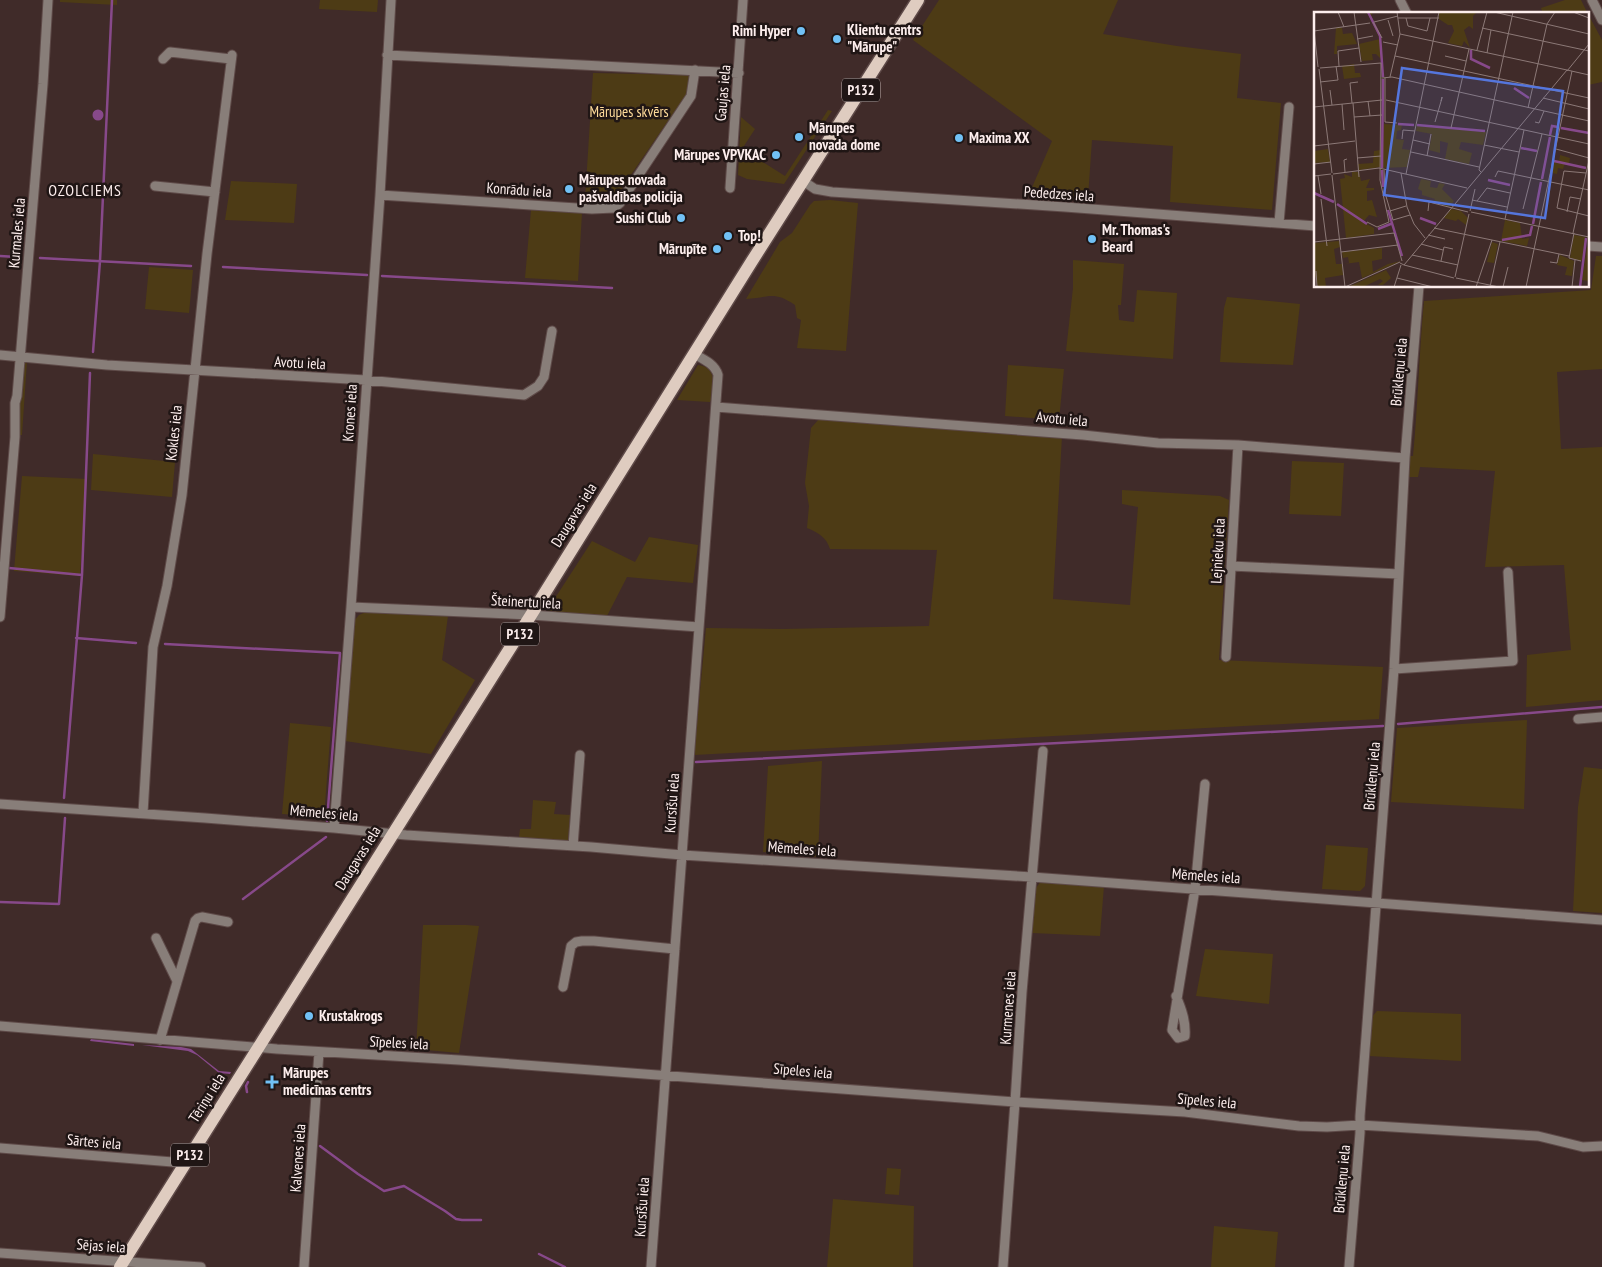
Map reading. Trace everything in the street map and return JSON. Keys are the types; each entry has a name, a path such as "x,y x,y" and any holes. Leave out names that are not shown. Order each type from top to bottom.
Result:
{"main road":[{"name":"Daugavas iela","path":"258,1048 532,616 694,354 918,0"},
{"name":"Tēriņu iela","path":"122,1264 258,1048"}],"street":[{"name":"Kurmales iela","path":"0,617 15,437 14,403 17,396 43,84 48,0"},
{"name":"Krones iela","path":"334,828 380,195 391,0"},
{"name":"Gaujas iela","path":"730,188 743,0"},
{"path":"1400,0 1406,12"},
{"path":"1592,0 1602,20"},
{"name":"Kokles iela","path":"143,814 153,647 167,586 176,533 214,192 232,57 170,52 163,59"},
{"path":"387,55 739,73"},
{"name":"Konrādu iela","path":"380,195 592,209 614,208 620,203 691,96 695,70"},
{"path":"1279,223 1289,106"},
{"name":"Pededzes iela","path":"803,181 815,189 832,192 1314,226"},
{"path":"155,186 214,192"},
{"name":"Brūkleņu iela","path":"1349,1267 1394,669 1398,574 1419,288"},
{"name":"Avotu iela","path":"0,355 107,366 366,380 524,395 538,386 544,377 552,331"},
{"name":"Kursīšu iela","path":"651,1267 718,375 717,370 694,354"},
{"name":"Avotu iela","path":"716,407 1084,435 1158,443 1238,445 1406,458"},
{"name":"Lejnieku iela","path":"1226,657 1238,445"},
{"path":"1231,566 1398,574"},
{"path":"1394,669 1513,661 1508,572"},
{"name":"Šteinertu iela","path":"351,607 699,627"},
{"path":"1578,718 1602,717"},
{"name":"Kurmenes iela","path":"1003,1267 1022,992 1043,751"},
{"path":"573,846 580,755"},
{"path":"1176,996 1195,889 1205,784"},
{"name":"Mēmeles iela","path":"0,804 682,855 1032,877 1602,920"},
{"path":"160,1040 195,921 202,917 228,922"},
{"path":"156,938 177,981"},
{"path":"563,987 571,946 576,942 594,941 675,949"},
{"name":"Sīpeles iela","path":"0,1026 258,1048 459,1060 1015,1102 1185,1112 1299,1126 1360,1125 1538,1136 1584,1147 1602,1146"},
{"name":"Kalvenes iela","path":"304,1267 319,1052"},
{"name":"Sārtes iela","path":"0,1148 185,1163"},
{"name":"Sējas iela","path":"0,1253 122,1264 201,1267"}],"green space":[{"path":"60,0 117,0 117,5 60,2"},
{"path":"320,0 378,0 377,12 319,9"},
{"path":"939,0 1118,0 1103,34 1241,54 1237,98 1281,103 1272,210 1170,202 1173,146 1092,140 1088,197 1030,192 1052,141 913,40"},
{"path":"1565,0 1581,0 1587,12 1542,12 1541,8"},
{"path":"1590,18 1602,40 1602,82 1590,85"},
{"name":"Mārupes skvērs","path":"593,73 685,75 689,76 693,81 692,86 615,198 607,202 585,200"},
{"path":"828,110 832,111 784,184 747,179 738,175 741,117 755,129 742,149 785,176"},
{"path":"231,181 297,184 294,223 225,220"},
{"path":"830,200 858,203 846,351 797,348 801,320 797,318 795,305 788,300 776,296 746,299 780,242 792,233 810,205 814,201"},
{"path":"531,210 582,213 578,281 525,278"},
{"path":"1596,256 1602,256 1602,369 1557,372 1561,449 1602,447 1602,700 1526,707 1527,655 1571,650 1564,565 1485,567 1495,471 1420,467 1418,477 1409,477 1410,456 1413,456 1415,437 1424,301 1591,290"},
{"path":"1073,260 1124,264 1121,305 1118,305 1119,320 1134,322 1137,290 1177,293 1173,359 1066,351 1073,288"},
{"path":"149,267 193,270 189,313 145,309"},
{"path":"1227,297 1300,304 1293,365 1220,362 1224,308"},
{"path":"27,361 22,435 19,435 18,404 24,365"},
{"path":"698,365 704,366 712,374 714,391 710,402 677,400"},
{"path":"1008,365 1064,369 1059,420 1005,416"},
{"path":"820,418 1062,436 1053,599 1130,605 1138,507 1122,504 1122,490 1220,496 1229,500 1219,660 1383,667 1379,719 694,755 706,628 783,629 929,626 937,550 830,549 822,536 807,528 809,506 805,483 811,428"},
{"path":"93,454 175,462 172,497 91,490"},
{"path":"1292,461 1344,463 1341,516 1289,514"},
{"path":"22,476 87,479 80,576 14,571"},
{"path":"649,537 698,545 693,583 627,577 607,616 546,612 592,541 635,562"},
{"path":"368,611 448,616 442,660 475,680 431,754 345,741 354,621 359,615"},
{"path":"1527,720 1524,809 1391,802 1397,728"},
{"path":"290,723 331,727 324,817 282,814"},
{"path":"822,761 818,857 763,852 768,766"},
{"path":"1584,767 1602,769 1602,913 1573,911 1578,807"},
{"path":"533,800 556,802 554,814 570,815 568,841 519,837 520,829 531,829"},
{"path":"1326,845 1368,848 1365,886 1360,891 1322,889"},
{"path":"1041,881 1104,886 1100,936 1032,933 1036,888"},
{"path":"423,925 479,926 459,1053 416,1049"},
{"path":"1205,949 1273,954 1269,1004 1196,996"},
{"path":"1377,1011 1461,1014 1461,1061 1369,1056 1371,1018"},
{"path":"887,1168 901,1169 899,1195 885,1194"},
{"path":"833,1199 914,1206 913,1267 827,1267"},
{"path":"1214,1226 1278,1232 1275,1267 1211,1267"}],"shaded area":[{"path":"96,110 100,110 103,115 102,119 96,120 93,117 93,113"},
{"path":"91,1039 134,1044 134,1046 90,1041"},
{"path":"142,1045 191,1049 219,1071 231,1072 230,1074 219,1073 197,1055 188,1051"}],"waterway":[{"path":"93,352 100,261 112,0"},
{"path":"0,256 17,257"},
{"path":"40,258 191,266"},
{"path":"223,267 367,275"},
{"path":"382,276 612,288"},
{"path":"64,798 82,575 90,373"},
{"path":"9,568 82,575"},
{"path":"76,638 136,643"},
{"path":"165,644 340,653 327,821"},
{"path":"1398,724 1602,707"},
{"path":"696,762 1383,726"},
{"path":"0,902 59,904 65,818"},
{"path":"243,899 326,837"},
{"path":"247,1092 246,1086 248,1082"},
{"path":"320,1146 384,1191 404,1186 456,1219 481,1220"},
{"path":"539,1254 565,1267"}],"place":[{"name":"Rimi Hyper","path":"801,31"},
{"name":"Klientu centrs \"Mārupe\"","path":"837,39"},
{"name":"Mārupes novada dome","path":"799,137"},
{"name":"Maxima XX","path":"959,138"},
{"name":"Mārupes VPVKAC","path":"776,155"},
{"name":"Mārupes novada pašvaldības policija","path":"569,189"},
{"name":"Sushi Club","path":"681,218"},
{"name":"Top!","path":"728,236"},
{"name":"Mr. Thomas's Beard","path":"1092,239"},
{"name":"Mārupīte","path":"717,249"},
{"name":"Krustakrogs","path":"309,1016"},
{"name":"Mārupes medicīnas centrs","path":"272,1082"}],"district":[{"name":"OZOLCIEMS","path":"85,190"}]}
